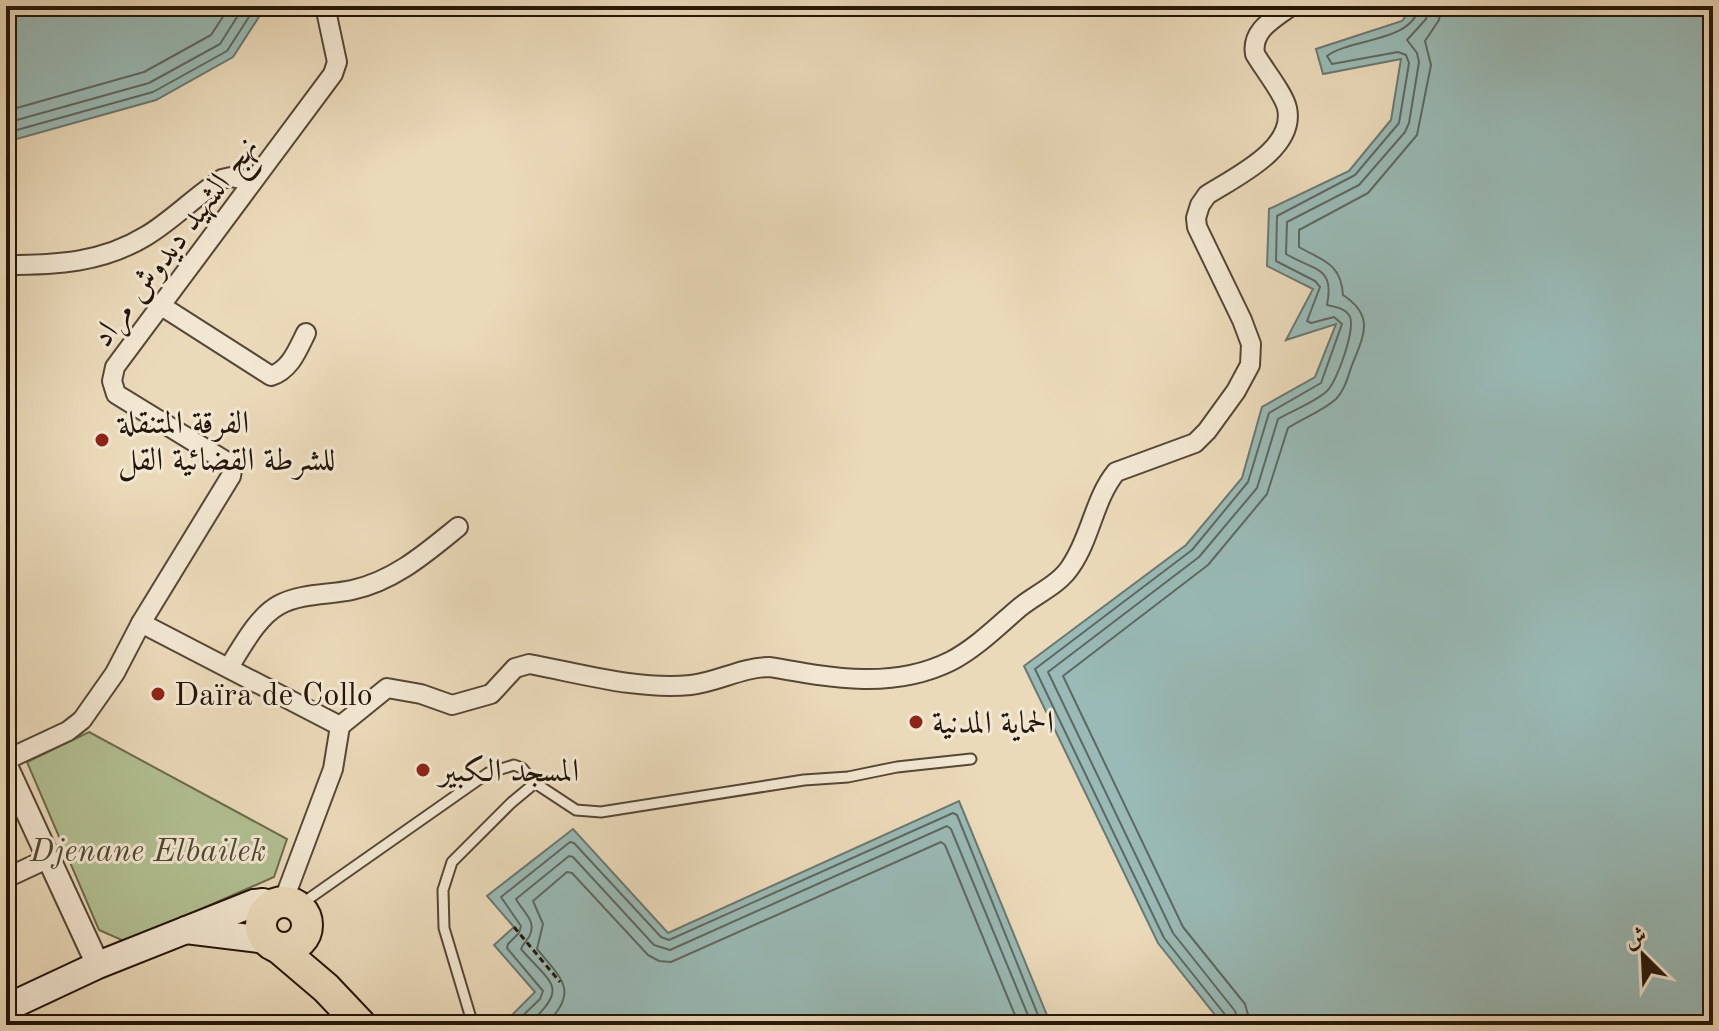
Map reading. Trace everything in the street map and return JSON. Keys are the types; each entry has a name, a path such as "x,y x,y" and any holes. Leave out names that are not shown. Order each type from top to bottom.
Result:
{"main road":[{"path":"6,1008 182,929 254,903 263,902 290,910 305,935 294,946 182,929"},
{"path":"290,910 265,911 260,926 272,944 326,988 361,1025"},
{"path":"290,910 326,988"}],"street":[{"name":"نهج الشهيد ديدوش مراد","path":"6,760 68,731 82,720 115,673 141,623 231,476 232,470 227,462 116,394 113,388 115,367 333,74 337,62 325,6"},
{"path":"290,910 333,769 340,726 387,688 421,694 452,705 491,694 515,668 529,664 640,686 693,685 757,667 870,680 925,671 951,661 1062,578 1081,550 1107,482 1116,472 1195,443 1236,391 1250,365 1251,344 1202,240 1196,218 1207,195 1275,149 1285,132 1287,108 1253,47 1257,34 1291,6"},
{"path":"6,265 69,264 105,255 145,237 222,179 231,177 251,181"},
{"path":"160,305 271,376 280,373 293,360 306,333"},
{"path":"229,667 254,630 269,612 282,603 353,590 378,582 402,570 458,527"},
{"path":"141,623 340,726"},
{"path":"6,766 98,965"},
{"path":"6,878 47,859"}],"lane":[{"path":"290,910 488,773 514,765 576,810 601,812 804,780 848,777 897,767 971,759"},
{"path":"473,1025 444,928 443,890 452,862 535,783"}],"path":[{"path":"514,927 560,982"}],"green space":[{"name":"Djenane Elbailek","path":"89,732 287,839 274,877 126,942 99,930 27,762"}],"water":[{"path":"6,6 266,6 233,57 156,100 6,142"},
{"path":"1413,6 1713,6 1713,1025 1223,1025 1158,943 1024,666 1186,545 1242,478 1262,407 1315,377 1336,324 1286,340 1313,289 1267,266 1269,209 1349,171 1391,120 1401,59 1323,74 1316,49 1402,21"},
{"path":"959,801 1051,1025 502,1025 535,992 494,945 514,927 487,896 573,829 668,933"}],"place":[{"name":"الفرقة المتنقلة للشرطة القضائية القل","path":"102,440"},
{"name":"Daïra de Collo","path":"158,694"},
{"name":"الحماية المدنية","path":"916,722"},
{"name":"المسجد الكبير","path":"423,770"}]}
